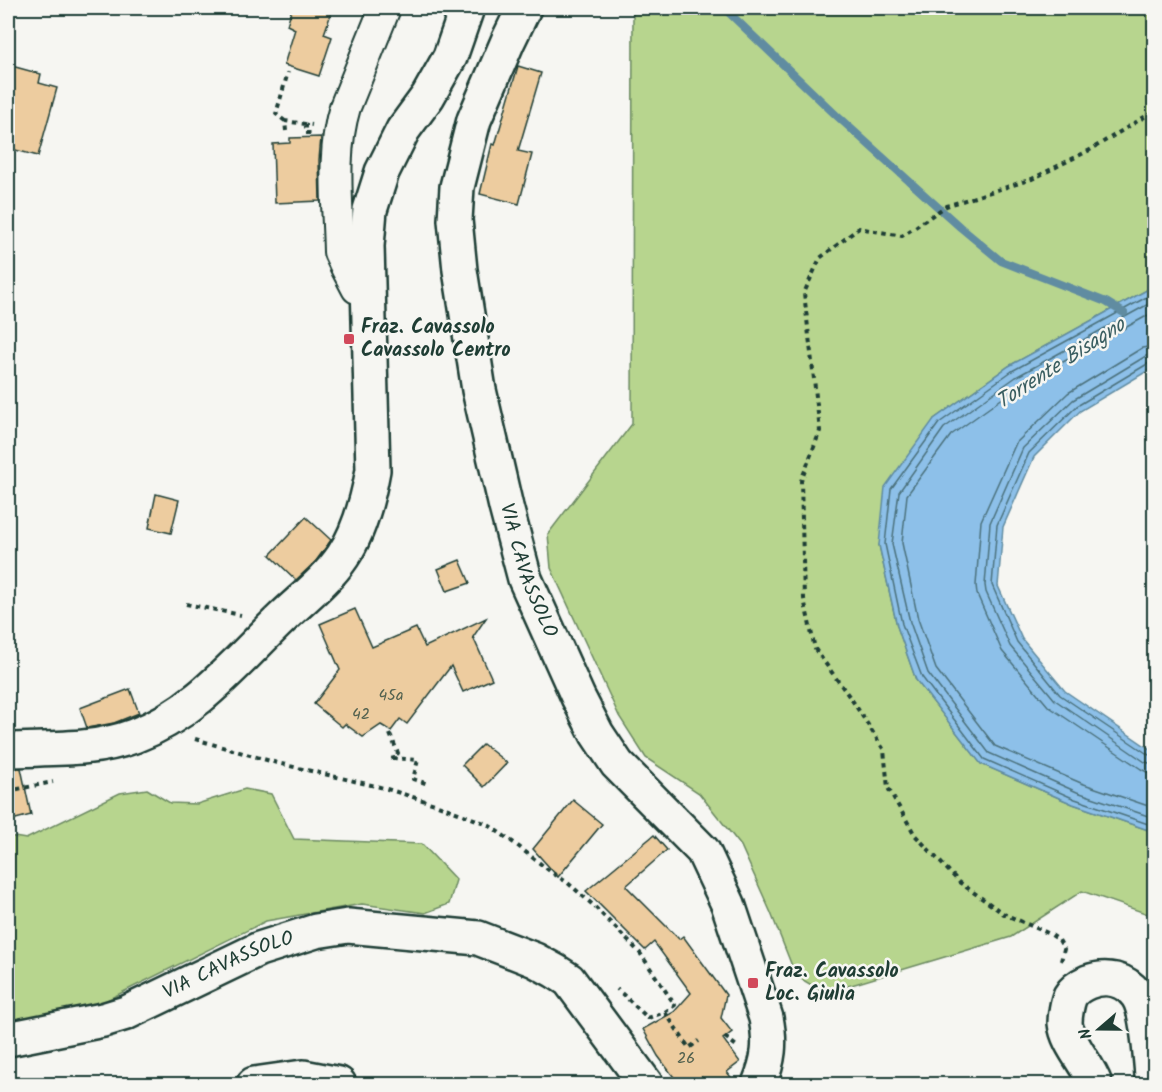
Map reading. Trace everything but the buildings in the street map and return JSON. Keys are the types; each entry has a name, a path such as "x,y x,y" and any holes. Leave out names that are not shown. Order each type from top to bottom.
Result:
{"main road":[{"path":"8,750 94,746 117,742 147,731 184,710 209,691 331,572 344,554 370,490 373,470 367,246 370,210 382,172 404,130 428,96 450,57 467,8"},
{"name":"VIA CAVASSOLO","path":"524,8 474,120 457,187 455,220 460,270 479,390 525,579 578,697 597,734 617,764 703,851 728,904 770,1035 766,1067 759,1084"},
{"name":"VIA CAVASSOLO","path":"8,1039 103,1020 126,1013 259,949 316,931 348,926 478,938 535,960 568,980 646,1084"},
{"path":"1095,1084 1092,1074 1067,1032 1065,1020 1070,996 1076,989 1096,980 1108,978 1128,986 1142,1005 1153,1084"},
{"path":"254,1084 303,1077 339,1084"}],"street":[{"path":"368,292 357,288 339,252 337,149 345,107 385,8"}],"path":[{"path":"285,121 276,114 288,72"},
{"path":"1070,996 1064,992 1058,978 1064,949 1059,940 1004,914 959,882 915,835 888,788 884,750 854,703 815,650 804,599 801,481 820,431 804,293 820,258 859,228 902,236 946,206 1032,179 1090,150 1146,116 1155,113"},
{"path":"186,604 249,618"},
{"path":"201,731 194,739 277,763 384,788 438,805 486,824 568,883 601,913 640,953 675,1005 665,1012 689,1048 699,1041"},
{"path":"390,734 398,753 393,758 418,760 413,779 428,784"}],"green space":[{"path":"633,8 1154,8 1154,286 1009,366 934,419 879,545 897,626 916,680 981,764 1073,804 1154,832 1154,921 1151,915 1082,891 1011,937 825,993 796,976 741,846 699,793 646,758 619,716 551,568 548,534 632,424"},
{"path":"147,789 170,803 197,804 245,789 271,794 294,839 422,844 456,880 449,904 425,913 362,904 266,921 103,1002 8,1021 8,836 26,839 120,793"}],"water":[{"name":"Torrente Bisagno","path":"1154,286 1154,367 1080,411 1034,457 1003,527 998,586 1022,639 1065,691 1154,752 1154,832 1073,804 981,764 916,680 897,626 879,545 885,487 934,419 1009,366"}],"waterway":[{"name":"Torrente Bisagno","path":"724,8 837,116 1001,261 1106,302 1124,313"}],"place":[{"name":"Fraz. Cavassolo Cavassolo Centro","path":"349,339"},
{"name":"Fraz. Cavassolo Loc. Giulia","path":"753,983"}]}
